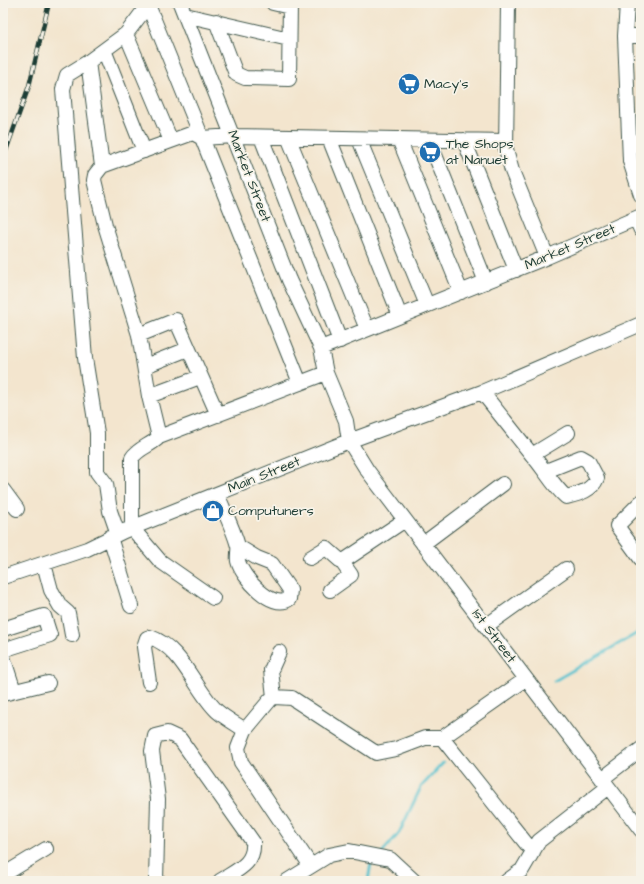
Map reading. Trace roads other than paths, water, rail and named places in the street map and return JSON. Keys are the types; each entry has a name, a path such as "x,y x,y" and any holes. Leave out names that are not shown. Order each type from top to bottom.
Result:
{"street":[{"path":"216,21 236,74 245,78 289,78 290,5 273,3"},
{"path":"508,3 505,141 512,171 547,257"},
{"path":"628,3 625,36 630,161 641,195"},
{"path":"130,606 114,536 106,484 97,472 97,433 85,358 63,89 67,75 88,62 126,34 148,5 300,383"},
{"path":"182,9 216,21 289,39"},
{"name":"Market Street","path":"182,9 234,136 289,280 321,348 326,373 346,422 350,441"},
{"path":"126,34 171,141"},
{"path":"625,36 641,36"},
{"path":"104,50 144,151"},
{"path":"88,62 102,166"},
{"path":"160,436 149,396 139,335 105,225 94,180 95,175 102,166 194,133 202,138 234,136 505,141"},
{"path":"261,137 340,340"},
{"path":"288,137 367,330"},
{"path":"329,138 400,316"},
{"path":"358,138 427,305"},
{"path":"399,139 461,292"},
{"path":"429,140 486,282"},
{"path":"464,140 516,270"},
{"name":"Market Street","path":"321,348 547,257 639,222"},
{"path":"139,335 176,320 218,415"},
{"name":"Main Street","path":"3,577 86,549 132,528 350,441 482,392 641,324"},
{"path":"145,366 188,348"},
{"path":"213,598 160,561 132,528 132,458 135,453 156,441 160,436 326,373"},
{"path":"149,396 200,377"},
{"path":"482,392 546,472"},
{"path":"532,455 568,433"},
{"name":"1st Street","path":"350,441 367,470 641,830"},
{"path":"423,544 503,484"},
{"path":"3,490 17,509"},
{"path":"217,494 239,547"},
{"path":"641,502 617,526 641,559"},
{"path":"342,562 405,520"},
{"path":"310,558 326,548 342,562 351,575 330,590"},
{"path":"44,564 51,590 60,606 68,613 72,635"},
{"path":"486,626 566,568"},
{"path":"3,629 44,616 50,635 3,650"},
{"path":"149,682 144,648 146,638 150,637 157,639 179,659 217,711 245,730"},
{"path":"279,652 270,670 274,697 245,730 238,748 241,762 311,866"},
{"path":"3,657 9,692 48,683"},
{"path":"274,697 292,698 376,753 396,749 424,738 442,738 526,679"},
{"path":"156,881 158,799 152,751 155,736 167,733 180,739 253,842 254,853 246,864 220,881"},
{"path":"442,738 533,852"},
{"path":"514,879 522,870 539,841 641,749"},
{"path":"3,875 46,850"},
{"path":"287,881 329,855 349,851 390,859 414,881"}],"waterway":[{"path":"554,681 641,631"},
{"path":"382,853 399,833 421,787 443,763"},
{"path":"368,881 371,863 375,860"}],"railway":[{"path":"3,159 29,86 49,3"}],"place":[{"name":"Macy's","path":"409,84"},
{"name":"The Shops at Nanuet","path":"430,152"},
{"name":"Computuners","path":"213,511"}]}
